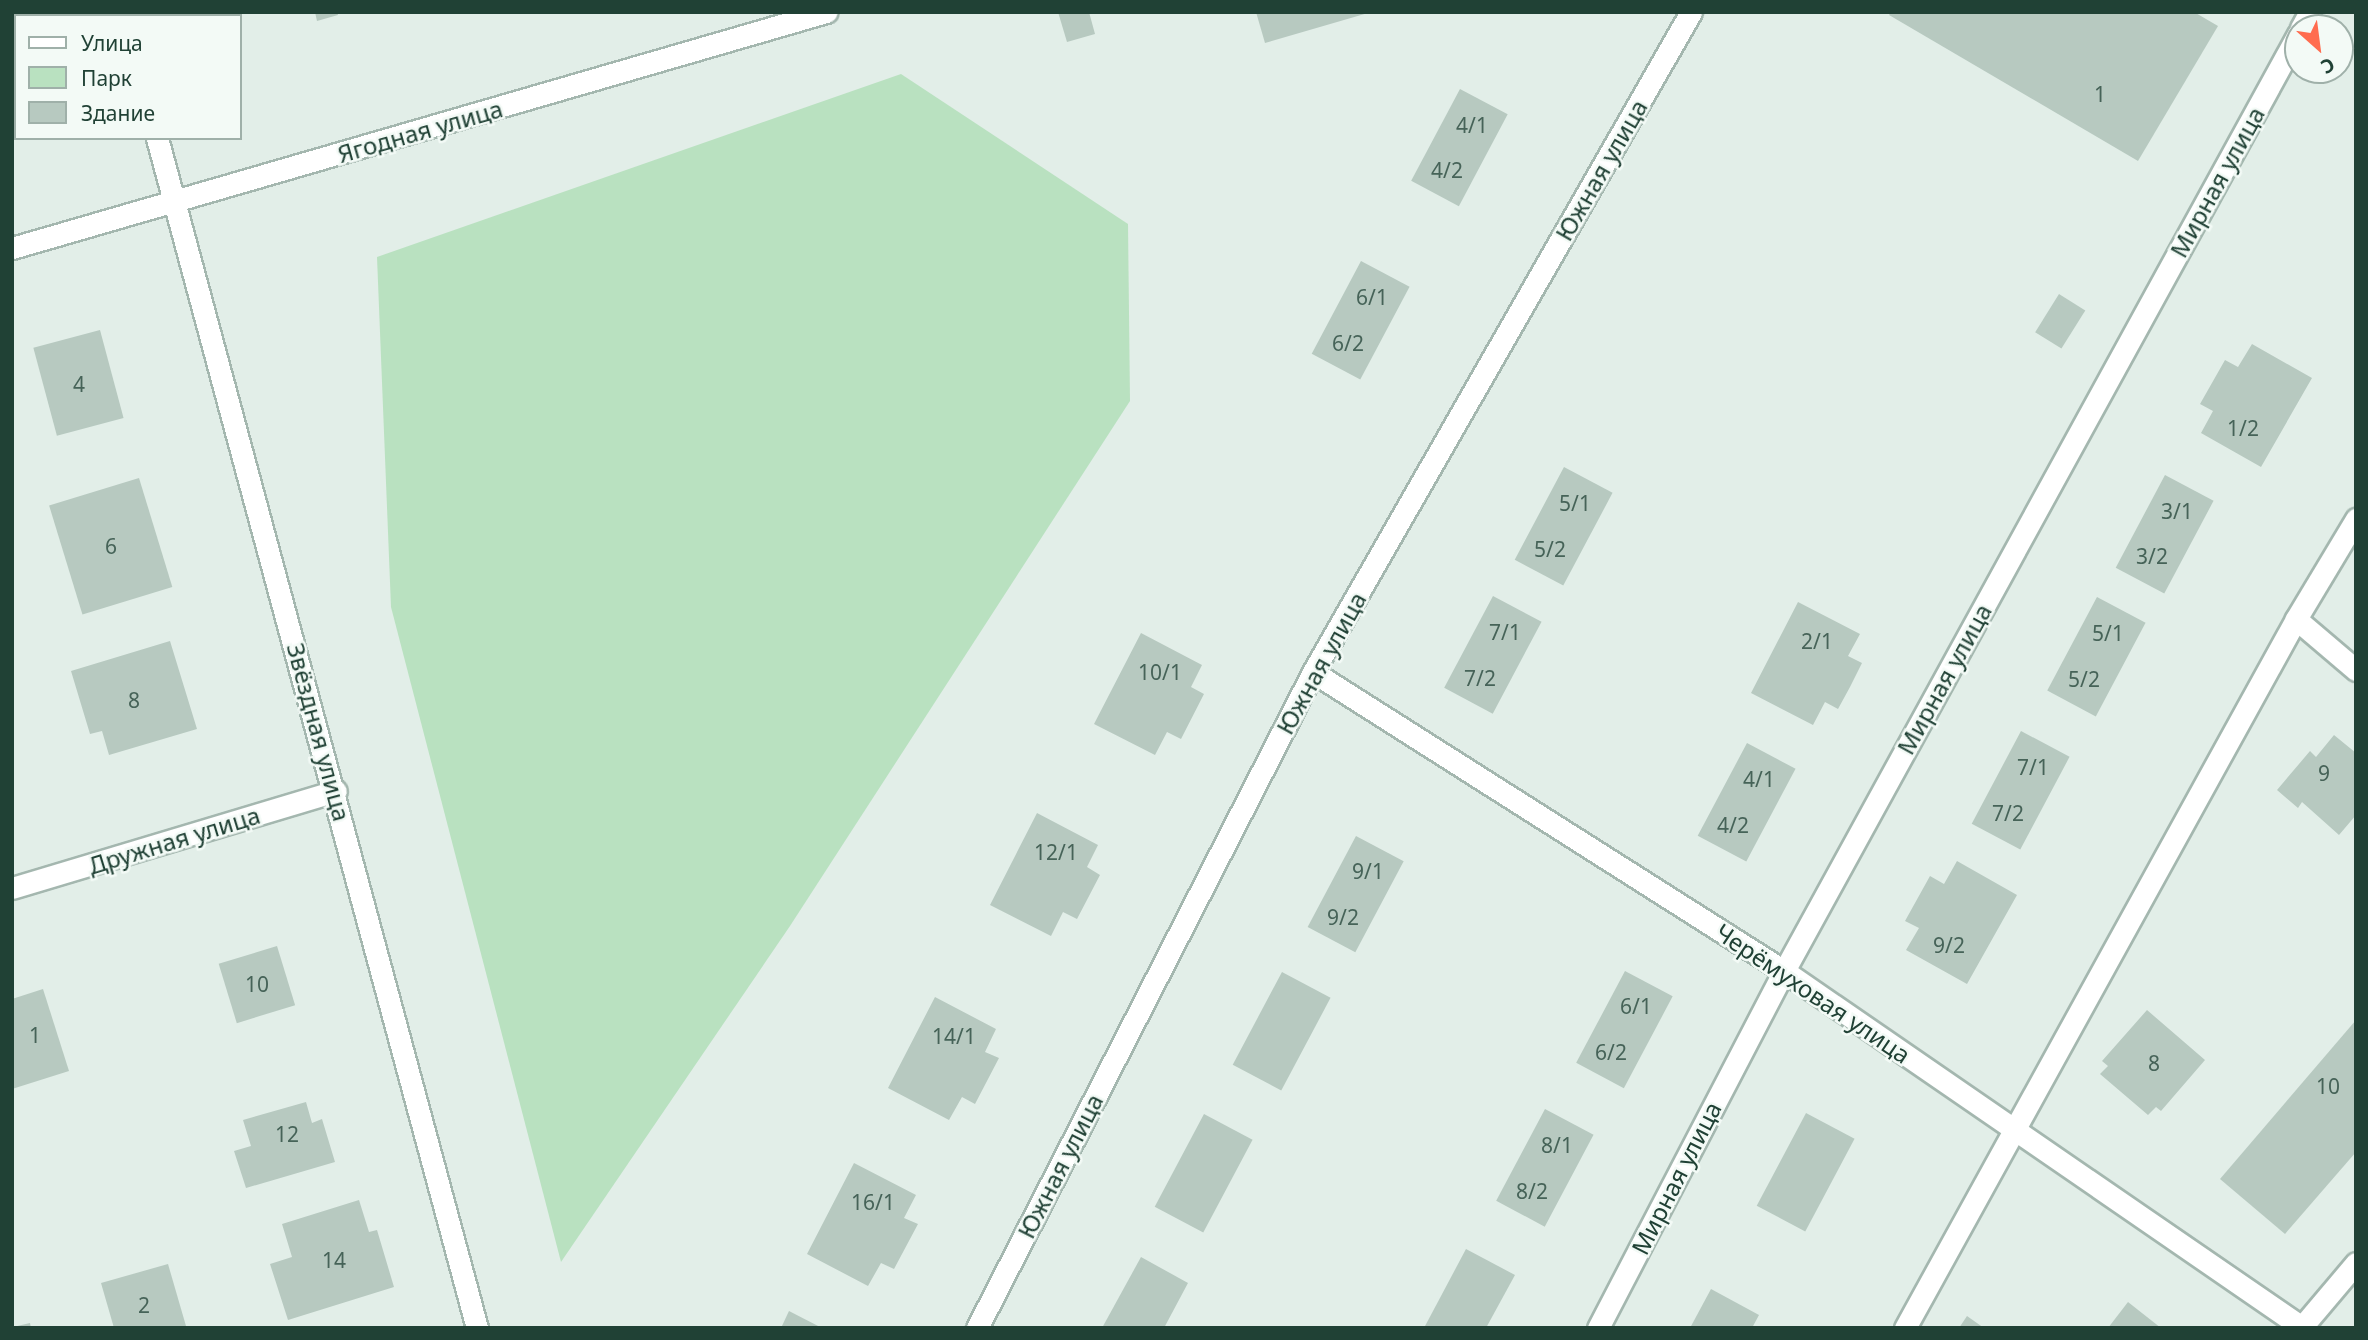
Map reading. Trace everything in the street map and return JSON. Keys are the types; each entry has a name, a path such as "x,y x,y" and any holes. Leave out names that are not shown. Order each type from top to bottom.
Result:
{"street":[{"name":"Ягодная улица","path":"12,248 175,203 826,12"},
{"name":"Южная улица","path":"977,1328 1313,672 1691,12"},
{"name":"Мирная улица","path":"1598,1328 1784,971 2284,60"},
{"name":"Звёздная улица","path":"158,140 336,791 477,1328"},
{"path":"1905,1328 2296,619 2356,519"},
{"path":"2296,619 2356,670"},
{"name":"Черёмуховая улица","path":"1313,672 1784,971 2301,1327"},
{"name":"Дружная улица","path":"12,888 336,791"},
{"path":"2301,1327 2356,1263"}],"green space":[{"path":"901,74 1128,224 1130,401 790,926 561,1262 391,607 377,257"}],"building":[{"path":"315,12 337,12 338,15 317,21"},
{"path":"1058,12 1089,12 1095,34 1067,42"},
{"path":"1256,12 1368,12 1368,13 1265,43"},
{"path":"1891,12 2194,12 2218,26 2138,161 1889,15"},
{"path":"1460,89 1508,114 1459,206 1411,181"},
{"path":"1361,261 1410,287 1360,380 1312,354"},
{"path":"2059,294 2085,310 2061,349 2035,332"},
{"path":"100,330 124,418 57,436 33,348"},
{"path":"2252,344 2312,378 2261,467 2201,433 2213,411 2200,404 2225,360 2238,367"},
{"path":"1564,467 1613,493 1563,586 1515,560"},
{"path":"2165,475 2214,501 2164,594 2116,568"},
{"path":"139,478 172,587 82,615 49,505"},
{"path":"1493,596 1542,622 1493,714 1444,688"},
{"path":"2097,597 2146,623 2096,716 2047,691"},
{"path":"1798,602 1860,634 1848,656 1862,663 1850,687 1838,709 1825,702 1813,725 1751,693"},
{"path":"1141,633 1202,665 1191,687 1204,694 1181,739 1167,732 1155,755 1094,724"},
{"path":"170,641 197,729 109,755 102,731 90,734 71,671"},
{"path":"2021,731 2070,757 2020,850 1972,824"},
{"path":"2334,735 2356,753 2356,815 2339,835 2302,802 2298,808 2277,790 2310,751 2316,757"},
{"path":"1747,743 1796,769 1746,862 1698,836"},
{"path":"1037,813 1098,845 1087,867 1100,875 1077,919 1063,912 1051,936 990,905"},
{"path":"1356,836 1404,861 1355,952 1308,927"},
{"path":"1957,861 2017,895 1967,984 1906,950 1919,928 1905,921 1930,876 1944,884"},
{"path":"277,946 295,1005 237,1023 219,964"},
{"path":"1625,971 1673,996 1624,1088 1576,1063"},
{"path":"1282,972 1331,998 1281,1091 1233,1065"},
{"path":"43,989 69,1071 12,1089 12,999"},
{"path":"935,997 996,1029 985,1052 999,1058 975,1104 962,1097 949,1120 888,1088"},
{"path":"2147,1010 2205,1060 2161,1111 2156,1107 2148,1115 2100,1074 2108,1066 2102,1061"},
{"path":"2356,1020 2356,1152 2285,1234 2220,1179"},
{"path":"306,1102 312,1123 322,1119 335,1162 246,1188 234,1151 251,1146 243,1120"},
{"path":"1545,1109 1594,1135 1545,1227 1496,1201"},
{"path":"1806,1113 1855,1139 1805,1232 1757,1206"},
{"path":"1204,1114 1253,1140 1203,1233 1155,1207"},
{"path":"854,1163 916,1195 904,1218 918,1224 894,1269 881,1263 868,1286 807,1254"},
{"path":"359,1200 369,1232 377,1230 394,1287 288,1320 270,1264 292,1257 282,1224"},
{"path":"1466,1249 1515,1275 1486,1328 1424,1328"},
{"path":"1141,1257 1188,1283 1164,1328 1102,1328"},
{"path":"168,1264 186,1326 114,1328 101,1283"},
{"path":"1711,1289 1759,1315 1752,1328 1690,1328"},
{"path":"2128,1302 2161,1328 2108,1328"},
{"path":"789,1311 822,1328 781,1328"},
{"path":"1967,1316 1984,1328 1959,1328"},
{"path":"30,1323 31,1328 13,1328 13,1327"}]}
